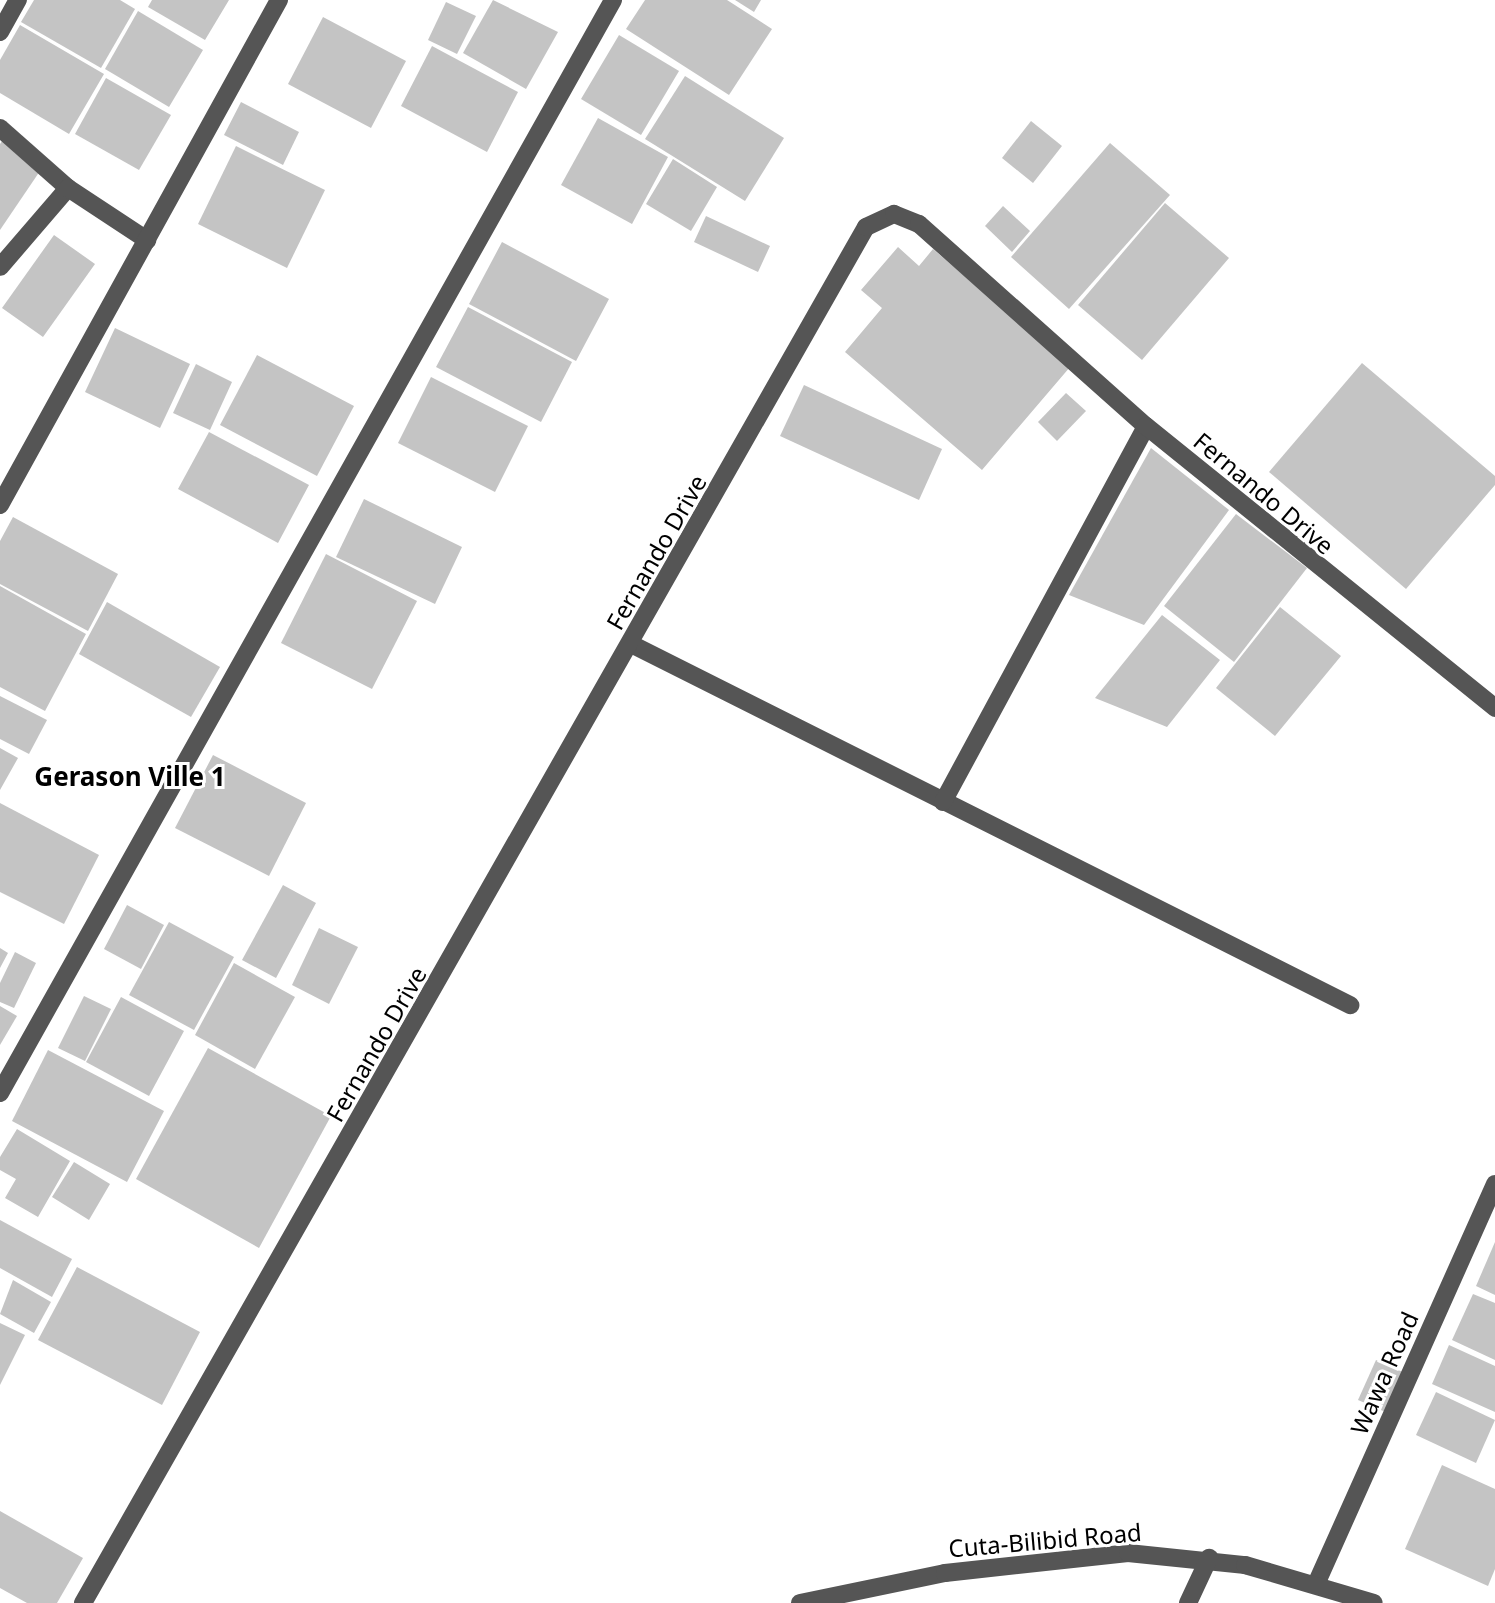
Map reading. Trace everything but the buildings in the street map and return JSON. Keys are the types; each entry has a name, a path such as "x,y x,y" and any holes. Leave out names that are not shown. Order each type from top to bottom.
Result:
{"street":[{"path":"0,32 18,0"},
{"path":"0,505 279,0"},
{"path":"0,1093 613,0"},
{"path":"0,128 68,188 147,240"},
{"path":"0,267 68,188"},
{"name":"Fernando Drive","path":"83,1603 631,645 866,227 894,214 929,233 1146,426 1495,708"},
{"path":"943,802 1146,426"},
{"path":"631,645 1350,1004"},
{"name":"Wawa Road","path":"1317,1582 1495,1184"},
{"name":"Cuta-Bilibid Road","path":"800,1603 861,1597 1059,1560 1128,1553 1209,1558 1317,1582 1374,1603"},
{"path":"1188,1603 1209,1558"}],"district":[{"name":"Gerason Ville 1","path":"130,777"}]}
